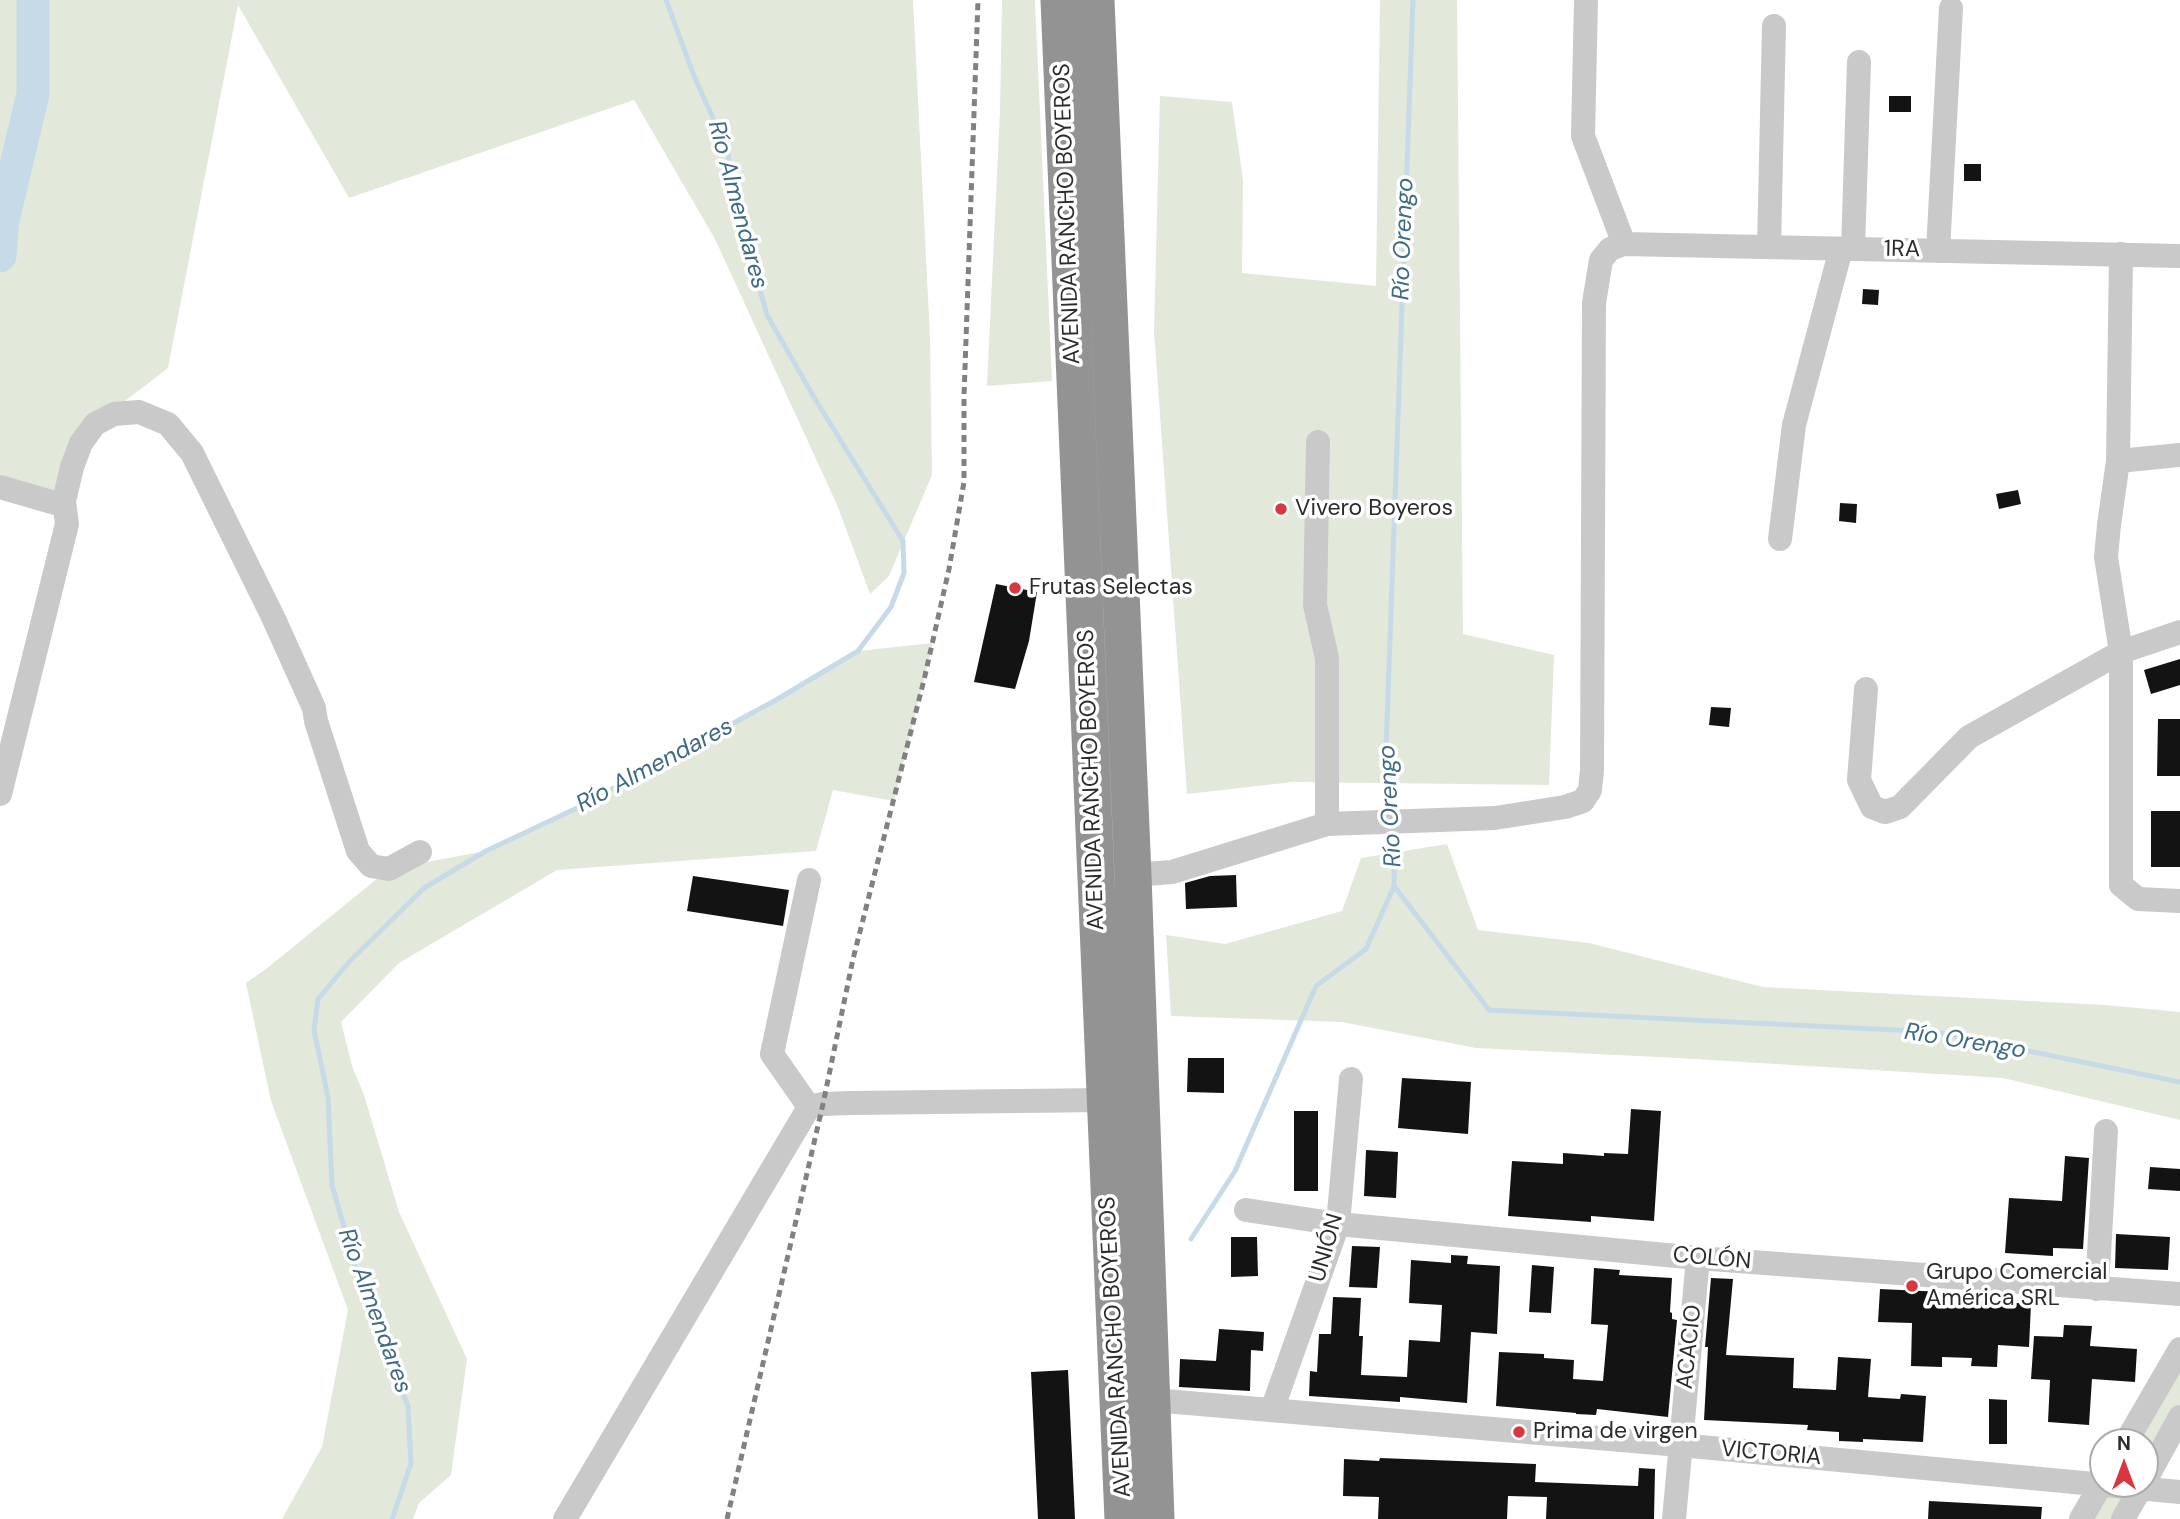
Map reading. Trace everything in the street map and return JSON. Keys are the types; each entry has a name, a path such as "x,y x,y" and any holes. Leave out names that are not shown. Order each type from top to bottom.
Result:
{"highway":[{"name":"AVENIDA RANCHO BOYEROS","path":"1059,0 1124,1519"},
{"name":"AVENIDA RANCHO BOYEROS","path":"1096,0 1133,875 1156,1519"}],"street":[{"path":"1133,875 1171,872 1327,824 1495,818 1565,807 1583,801 1590,790 1594,303 1601,260 1610,248 1625,244 1583,136 1586,0"},
{"path":"1938,251 1951,8"},
{"path":"1769,247 1774,26"},
{"path":"1780,539 1794,425 1847,249 1859,62"},
{"name":"1RA","path":"1625,244 2180,256"},
{"path":"2121,254 2118,461 2106,557 2121,652 2121,885 2138,899 2180,901"},
{"path":"0,793 67,524 59,502 81,443 94,424 114,414 139,412 168,424 192,453 273,617 314,708 358,851 371,866 389,869 419,852"},
{"path":"1318,442 1315,606 1327,658 1327,824"},
{"path":"2118,461 2180,455"},
{"path":"0,487 59,502"},
{"path":"1867,689 1860,780 1872,807 1885,812 1900,807 1969,737 2121,652 2180,632"},
{"path":"809,880 772,1054 809,1107"},
{"name":"UNIÓN","path":"1272,1410 1338,1224 1351,1079"},
{"path":"565,1519 809,1107 851,1102 1104,1100"},
{"path":"2097,1289 2106,1131"},
{"name":"COLÓN","path":"1246,1210 1338,1224 1698,1258 2180,1294"},
{"name":"ACACIO","path":"1674,1519 1698,1258"},
{"path":"2134,1428 2180,1349"},
{"name":"VICTORIA","path":"1153,1400 2089,1482"},
{"path":"2159,1456 2180,1417"},
{"name":"VICTORIA","path":"2159,1488 2180,1492"},
{"path":"2081,1519 2093,1498"},
{"path":"2123,1519 2135,1498"}],"green space":[{"path":"0,0 913,0 930,337 932,475 889,576 870,594 838,507 715,239 634,100 349,198 238,5 168,368 95,424 55,503 0,487"},
{"path":"1002,0 1035,0 1052,381 987,386 1000,112"},
{"path":"1380,0 1457,0 1463,634 1554,655 1549,785 1293,782 1187,794 1154,331 1160,96 1232,102 1243,180 1242,273 1376,286"},
{"path":"933,643 894,801 833,790 816,851 557,870 399,963 341,1022 352,1066 364,1095 399,1212 467,1359 451,1475 419,1503 413,1519 282,1519 322,1447 348,1310 271,1101 246,983 389,869 486,851 575,809 776,700 858,651"},
{"path":"1447,844 1478,930 1589,943 1763,987 2105,1005 2180,1012 2180,1120 2003,1078 1476,1048 1342,1022 1171,1016 1166,935 1225,944 1342,911 1361,858"},
{"path":"2180,1356 2180,1405 2159,1442 2159,1428 2139,1428"},
{"path":"2099,1498 2127,1498 2116,1519 2087,1519"}],"building":[{"path":"1889,96 1911,96 1911,112 1889,112"},
{"path":"1964,164 1981,164 1981,181 1964,181"},
{"path":"1863,289 1879,290 1878,305 1862,304"},
{"path":"2018,490 2021,504 1999,509 1996,494"},
{"path":"1840,503 1857,504 1856,523 1839,521"},
{"path":"996,584 1037,592 1029,641 1015,689 974,682"},
{"path":"2180,659 2180,685 2151,694 2144,670"},
{"path":"1711,707 1731,708 1729,727 1709,725"},
{"path":"2158,719 2180,719 2180,776 2157,776"},
{"path":"2151,811 2180,811 2180,867 2151,867"},
{"path":"1236,875 1237,907 1186,909 1185,883 1210,876"},
{"path":"693,876 789,890 783,926 687,911"},
{"path":"1188,1058 1224,1058 1224,1093 1187,1092"},
{"path":"1402,1078 1471,1082 1468,1134 1398,1128"},
{"path":"1631,1109 1661,1111 1654,1221 1591,1216 1591,1222 1508,1216 1512,1161 1563,1164 1563,1153 1604,1156 1604,1153 1628,1154"},
{"path":"1294,1111 1318,1111 1318,1191 1294,1191"},
{"path":"1366,1150 1398,1152 1396,1198 1364,1196"},
{"path":"2065,1156 2089,1158 2083,1249 2053,1248 2053,1256 2005,1253 2009,1198 2062,1201"},
{"path":"2150,1167 2180,1169 2180,1191 2148,1189"},
{"path":"2116,1234 2170,1237 2168,1270 2115,1268"},
{"path":"1231,1237 1257,1237 1258,1276 1231,1277"},
{"path":"1352,1246 1380,1247 1377,1288 1349,1287"},
{"path":"1451,1255 1468,1256 1467,1264 1500,1266 1497,1334 1471,1332 1467,1403 1400,1397 1400,1402 1309,1396 1310,1371 1317,1372 1319,1334 1331,1334 1333,1297 1361,1298 1361,1375 1407,1377 1409,1340 1440,1342 1442,1305 1409,1303 1411,1260 1451,1263"},
{"path":"1532,1265 1554,1267 1551,1313 1529,1312"},
{"path":"1594,1268 1620,1270 1619,1275 1672,1278 1670,1312 1672,1319 1677,1320 1668,1417 1597,1409 1596,1415 1496,1406 1499,1352 1544,1354 1544,1358 1574,1360 1573,1379 1603,1381 1608,1325 1591,1324"},
{"path":"1711,1278 1733,1279 1726,1355 1794,1358 1793,1388 1836,1390 1838,1357 1871,1359 1868,1397 1900,1399 1901,1394 1926,1396 1923,1442 1863,1439 1863,1442 1839,1441 1839,1432 1807,1430 1808,1425 1704,1420 1708,1347 1705,1347"},
{"path":"1880,1289 1944,1292 1944,1298 2031,1304 2029,1347 1998,1345 1997,1367 1971,1366 1972,1358 1942,1357 1942,1367 1911,1366 1912,1323 1878,1322"},
{"path":"2064,1325 2092,1326 2090,1346 2137,1349 2135,1382 2092,1379 2089,1425 2048,1422 2050,1380 2031,1379 2034,1336 2063,1337"},
{"path":"1219,1329 1264,1332 1263,1351 1251,1350 1250,1391 1179,1387 1180,1359 1216,1361"},
{"path":"1068,1370 1075,1519 1038,1519 1031,1372"},
{"path":"1989,1399 2007,1400 2007,1444 1989,1444"},
{"path":"1380,1458 1536,1464 1535,1482 1638,1486 1639,1468 1655,1469 1654,1519 1546,1519 1547,1497 1508,1496 1507,1519 1378,1519 1379,1497 1343,1496 1344,1459 1379,1461"},
{"path":"1929,1501 2042,1507 2041,1519 1928,1519"}],"waterway":[{"path":"0,256 3,220 33,94 33,0"},
{"name":"Río Almendares","path":"392,1519 411,1464 408,1406 363,1294 332,1185 328,1097 314,1030 318,999 349,962 424,888 486,851 575,809 776,700 858,651 891,607 904,573 903,541 815,399 767,315 742,226 727,149 694,76 666,0"},
{"name":"Río Orengo","path":"1395,815 1386,750 1413,0"},
{"name":"Río Orengo","path":"1395,828 1394,886 1489,1010 1936,1032 2180,1082"},
{"path":"1191,1239 1235,1171 1316,986 1366,949 1394,886"}],"railway":[{"path":"727,1519 823,1104 853,959 924,680 949,569 964,482 964,396 978,0"}],"place":[{"name":"Vivero Boyeros","path":"1281,509"},
{"name":"Frutas Selectas","path":"1015,588"},
{"name":"Grupo Comercial América SRL","path":"1912,1286"},
{"name":"Prima de virgen","path":"1519,1432"}]}
